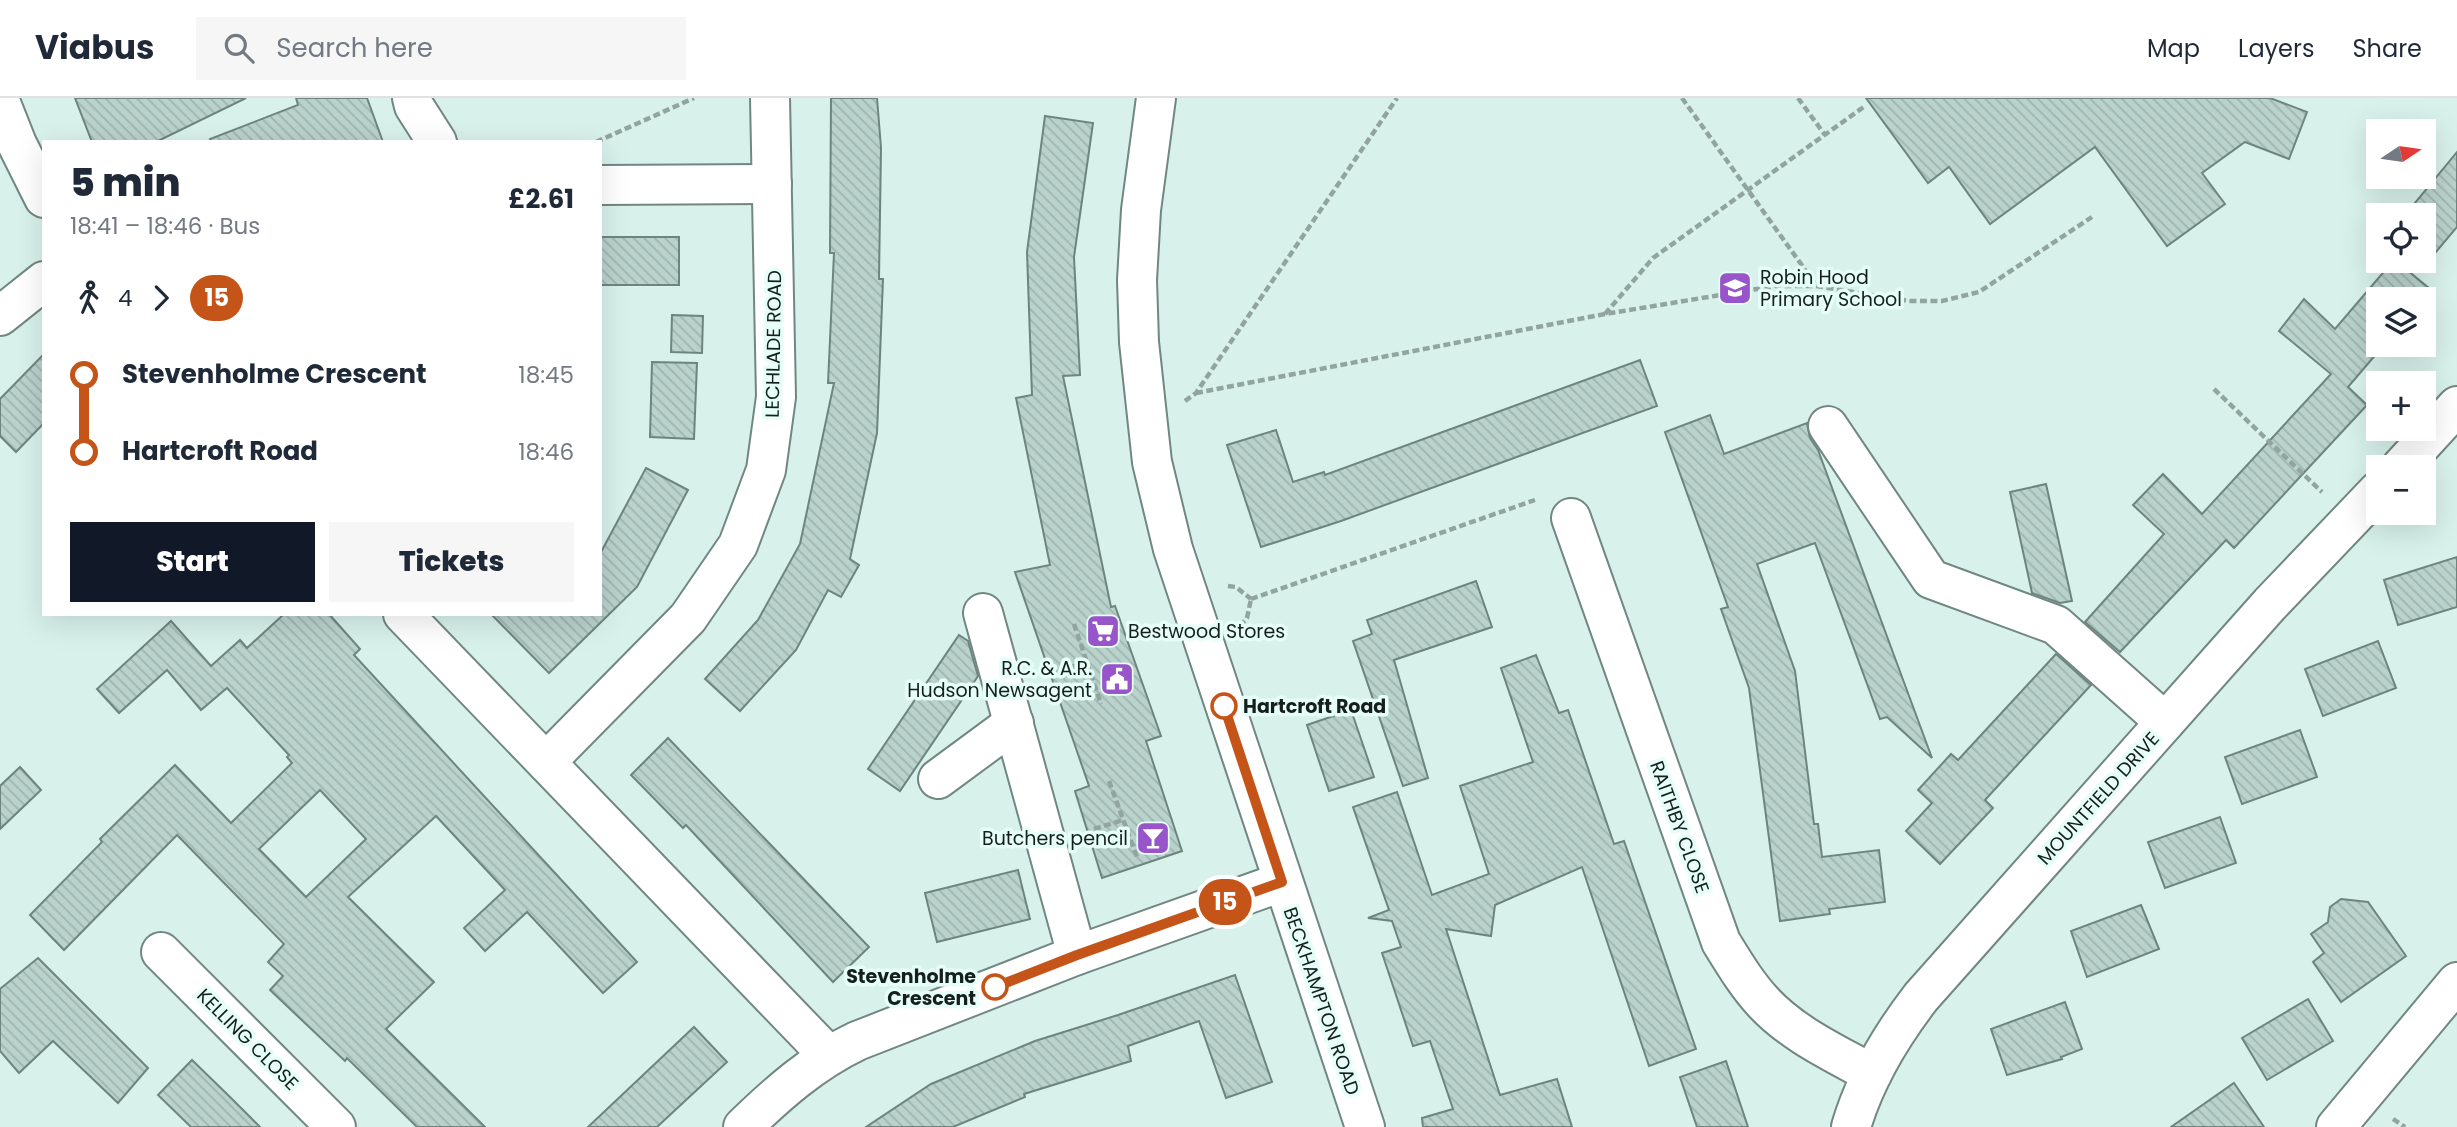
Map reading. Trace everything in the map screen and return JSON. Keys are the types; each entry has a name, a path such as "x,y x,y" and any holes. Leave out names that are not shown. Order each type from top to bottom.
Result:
{"street":[{"path":"412,98 414,106 436,140"},
{"name":"LECHLADE ROAD","path":"546,762 688,618 738,545 766,470 776,397 771,98"},
{"name":"BECKHAMPTON ROAD","path":"1156,98 1140,210 1137,280 1139,342 1152,462 1173,549 1365,1127"},
{"path":"0,101 17,144 42,194"},
{"path":"602,185 772,184"},
{"path":"0,316 42,283"},
{"path":"2412,455 2457,406"},
{"path":"1828,426 1931,579 2056,625 2165,722"},
{"name":"MOUNTFIELD DRIVE","path":"1851,1127 1872,1074 1893,1034 1921,997 2270,604 2366,504"},
{"name":"RAITHBY CLOSE","path":"1571,518 1721,942 1764,1003 1785,1022 1872,1074"},
{"path":"983,613 1077,955"},
{"path":"405,616 828,1055"},
{"path":"938,779 1014,723"},
{"path":"743,1127 790,1083 828,1055 1077,955 1282,882"},
{"name":"KELLING CLOSE","path":"161,951 336,1127"},
{"path":"2336,1127 2457,982"}],"path":[{"path":"600,140 694,98"},
{"path":"1145,413 1174,409 1196,393 1397,98"},
{"path":"1682,98 1816,286"},
{"path":"1798,98 1825,135"},
{"path":"1605,314 1653,258 1865,106"},
{"path":"1196,393 1605,314 1775,286 1816,286 1909,301 1942,301 1979,292 2092,217"},
{"path":"2214,389 2351,520"},
{"path":"1251,599 1560,491 1571,518"},
{"path":"1074,624 1101,704"},
{"path":"1049,674 1087,662"},
{"path":"1110,781 1138,860"},
{"path":"1094,829 1123,820"}],"building":[{"path":"75,98 246,98 160,140 91,140"},
{"path":"296,98 367,98 382,140 210,140 210,139 298,105"},
{"path":"831,98 877,98 881,148 879,279 883,279 877,433 850,559 859,565 841,597 828,590 796,650 740,711 705,679 758,620 800,544 834,383 828,383 834,253 830,253"},
{"path":"1866,98 2270,98 2307,112 2289,159 2245,142 2202,173 2225,204 2167,246 2095,147 1990,224 1949,167 1928,183"},
{"path":"1045,116 1093,123 1074,257 1080,375 1063,376 1111,607 1115,606 1161,736 1146,741 1182,851 1102,878 1075,791 1089,786 1015,572 1050,565 1016,398 1032,395 1027,252"},
{"path":"2457,152 2457,227 2436,252 2436,203 2415,203 2426,189 2436,189 2436,177"},
{"path":"602,237 679,237 679,285 602,285"},
{"path":"2383,273 2411,273 2428,287 2371,287"},
{"path":"2366,293 2366,357 2374,357 2348,387 2366,406 2234,548 2226,540 2120,652 2085,622 2164,534 2133,505 2163,474 2202,514 2331,374 2279,331 2304,299 2335,329"},
{"path":"672,315 703,316 702,353 671,352"},
{"path":"42,356 42,425 16,452 0,436 0,399"},
{"path":"1640,360 1657,406 1341,521 1261,547 1227,445 1276,430 1293,482 1324,472 1325,475"},
{"path":"652,362 697,363 694,439 650,437"},
{"path":"1710,415 1724,454 1807,423 1810,438 1818,450 1932,758 1887,717 1880,719 1815,543 1757,564 1795,671 1814,824 1818,824 1822,857 1879,850 1885,902 1829,909 1830,914 1780,921 1749,688 1721,609 1728,607 1665,432"},
{"path":"646,468 688,490 637,587 549,673 493,616 602,616 602,550"},
{"path":"2046,484 2072,601 2060,603 2032,593 2010,492"},
{"path":"2457,557 2457,607 2398,625 2384,580"},
{"path":"1476,581 1492,627 1394,660 1428,778 1403,786 1353,641 1372,634 1367,620"},
{"path":"282,616 331,616 360,649 354,655 637,962 603,993 527,912 485,951 464,928 505,890 436,816 348,897 434,982 386,1029 485,1127 417,1127 347,1058 345,1061 270,990 283,976 268,962 284,944 177,835 64,950 30,915 102,842 100,839 175,765 231,823 292,763 287,757 289,755 227,688 201,710 167,670 119,713 97,689 171,621 211,666 240,640 247,648","holes":["320,790 366,839 306,897 259,849"]},
{"path":"959,635 968,641 978,676 900,791 868,769"},
{"path":"2378,641 2396,688 2323,716 2305,669"},
{"path":"2056,654 2091,685 1985,800 1993,808 1940,864 1906,831 1932,803 1918,790 1951,754 1958,760"},
{"path":"1536,655 1559,713 1568,710 1614,844 1624,841 1696,1049 1649,1066 1582,867 1495,905 1491,936 1446,929 1500,1095 1557,1079 1572,1127 1423,1127 1422,1118 1453,1109 1430,1041 1413,1046 1382,953 1401,947 1392,921 1368,918 1389,910 1353,807 1397,792 1432,895 1489,874 1460,786 1533,762 1501,668"},
{"path":"1351,710 1374,777 1329,791 1307,725"},
{"path":"2300,730 2317,777 2242,804 2225,757"},
{"path":"668,738 869,947 833,982 686,825 683,828 631,775"},
{"path":"20,767 41,790 0,829 0,786"},
{"path":"2220,817 2236,863 2165,888 2148,842"},
{"path":"1018,870 1030,919 937,942 925,893"},
{"path":"2341,899 2368,902 2406,956 2341,1002 2313,962 2324,953 2311,934 2328,922 2330,907"},
{"path":"2141,905 2159,949 2087,977 2071,931"},
{"path":"38,958 148,1068 118,1103 53,1041 19,1073 0,1051 0,989"},
{"path":"1235,975 1272,1082 1226,1098 1199,1021 1128,1046 1131,1061 1024,1094 1025,1097 953,1127 866,1127 931,1084 1035,1041"},
{"path":"2308,999 2333,1041 2267,1080 2242,1038"},
{"path":"2065,1002 2082,1049 2061,1057 2062,1059 2007,1075 1991,1029"},
{"path":"694,1027 727,1062 657,1127 588,1127"},
{"path":"192,1060 260,1127 191,1127 158,1095"},
{"path":"1726,1061 1748,1127 1697,1127 1680,1077"},
{"path":"2234,1083 2264,1127 2171,1127"}],"bus line":[{"name":"15","path":"995,987 1282,882 1224,706"}],"place":[{"name":"Robin Hood Primary School","path":"1735,288"},
{"name":"Bestwood Stores","path":"1103,631"},
{"name":"R.C. & A.R. Hudson Newsagent","path":"1117,679"},
{"name":"Hartcroft Road","path":"1224,706"},
{"name":"Butchers pencil","path":"1153,838"},
{"name":"Stevenholme Crescent","path":"995,987"}]}
